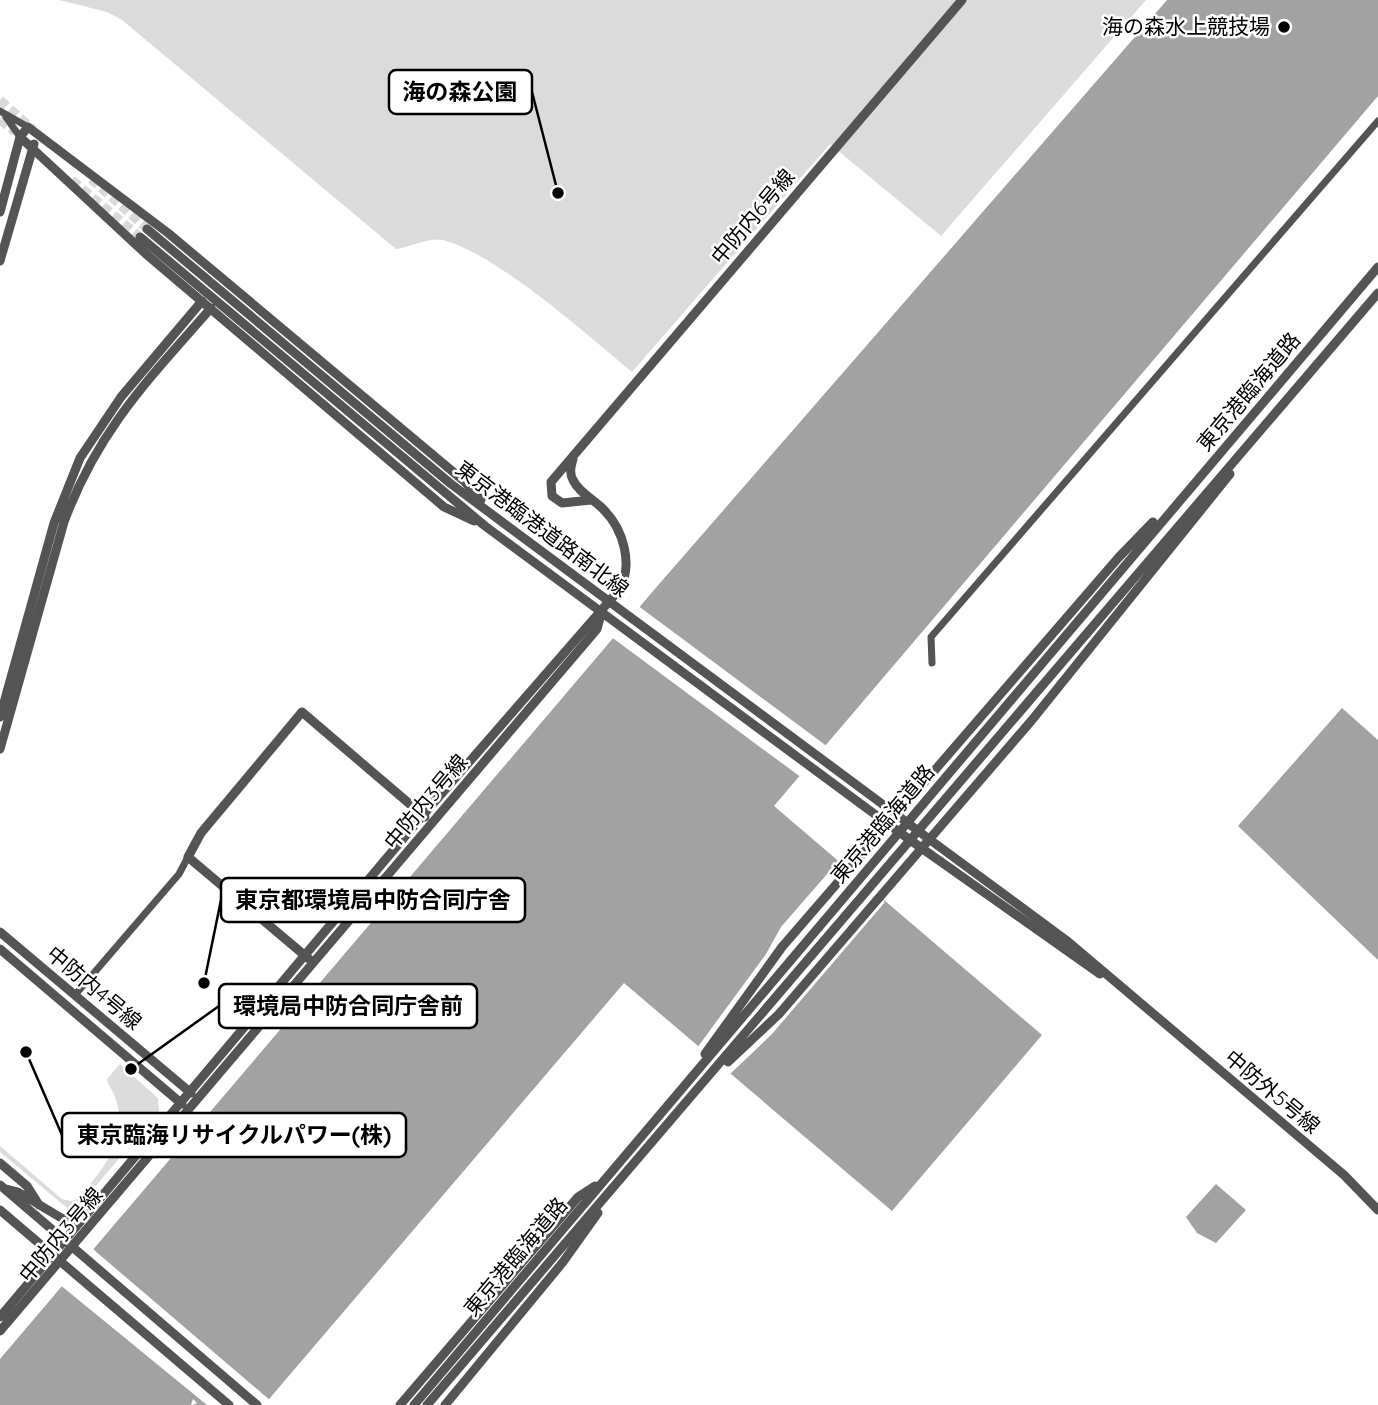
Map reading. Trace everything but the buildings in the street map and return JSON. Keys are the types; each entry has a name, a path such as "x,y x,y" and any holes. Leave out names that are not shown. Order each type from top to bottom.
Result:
{"street":[{"name":"中防内6号線","path":"557,476 962,0"},
{"path":"2,112 28,128 168,233 464,481 495,514"},
{"path":"2,112 20,137 110,221 202,301 444,507 485,526"},
{"path":"932,663 931,636 1378,121"},
{"path":"0,212 20,137 28,128"},
{"path":"0,261 32,147 40,138"},
{"name":"東京港臨港道路南北線","path":"147,229 451,484 495,514 929,839"},
{"name":"東京港臨港道路南北線","path":"140,237 485,526 920,847"},
{"name":"東京港臨海道路","path":"414,1405 1376,268"},
{"name":"東京港臨海道路","path":"427,1405 1378,293"},
{"path":"0,717 54,523 80,458 121,397 202,301"},
{"path":"0,750 64,522 82,477 114,422 211,308"},
{"path":"707,1080 779,1014 1032,720 1175,545 1238,464 1248,446"},
{"path":"572,479 573,459"},
{"path":"689,1079 757,978 1119,556 1203,472"},
{"path":"592,500 562,503 556,500 549,487 557,476 568,476 612,519 623,545 624,576 622,585 610,602"},
{"name":"中防内3号線","path":"0,1317 422,815 589,622 610,602"},
{"name":"中防内3号線","path":"0,1331 597,629 602,612"},
{"path":"75,995 180,874 201,833 302,712 432,823"},
{"name":"中防外5号線","path":"929,839 1066,940 1344,1175 1378,1210"},
{"name":"中防外5号線","path":"920,847 1142,1003"},
{"path":"188,857 313,963"},
{"name":"中防内4号線","path":"0,932 197,1098"},
{"name":"中防内4号線","path":"0,948 188,1109"},
{"path":"444,1405 564,1262 638,1158"},
{"path":"0,1163 27,1186 40,1207"},
{"path":"400,1405 578,1197 603,1181"},
{"path":"2,1187 18,1192 40,1207 66,1219 86,1212"},
{"path":"2,1187 257,1405"},
{"path":"0,1210 54,1253 229,1405"}],"shaded area":[{"path":"59,0 1146,0 941,236 830,144 632,372 541,297 465,248 438,239 396,249 122,20 107,12"},
{"path":"1167,0 1378,0 1378,96 774,806 1042,1035 892,1211 624,983 264,1405 193,1405 197,1403 193,1399 191,1405 0,1405 0,1359 654,590"},
{"path":"1342,708 1378,740 1378,960 1238,826"},
{"path":"120,1064 158,1098 159,1111 79,1206 67,1208 0,1152 0,1146 62,1199 78,1199 97,1176 117,1138 118,1110 107,1079"},
{"path":"1216,1184 1246,1210 1216,1243 1197,1233 1186,1217"}],"pier":[{"path":"637,605 828,747 802,778 610,636"},
{"path":"844,860 885,895 882,899 885,902 772,1034 729,1075 697,1048 766,954 781,927 834,866 837,868"},
{"path":"93,1245 94,1250 271,1401 268,1405 207,1405 59,1284"}],"tunnel":[{"path":"0,100 33,129"},
{"path":"0,120 15,132"},
{"path":"91,179 147,229"},
{"path":"72,180 140,237"}],"place":[{"name":"海の森水上競技場","path":"1284,27"},
{"name":"海の森公園","path":"558,193"},
{"name":"東京都環境局中防合同庁舎","path":"204,983"},
{"name":"東京臨海リサイクルパワー(株)","path":"26,1052"},
{"name":"環境局中防合同庁舎前","path":"131,1069"}]}
